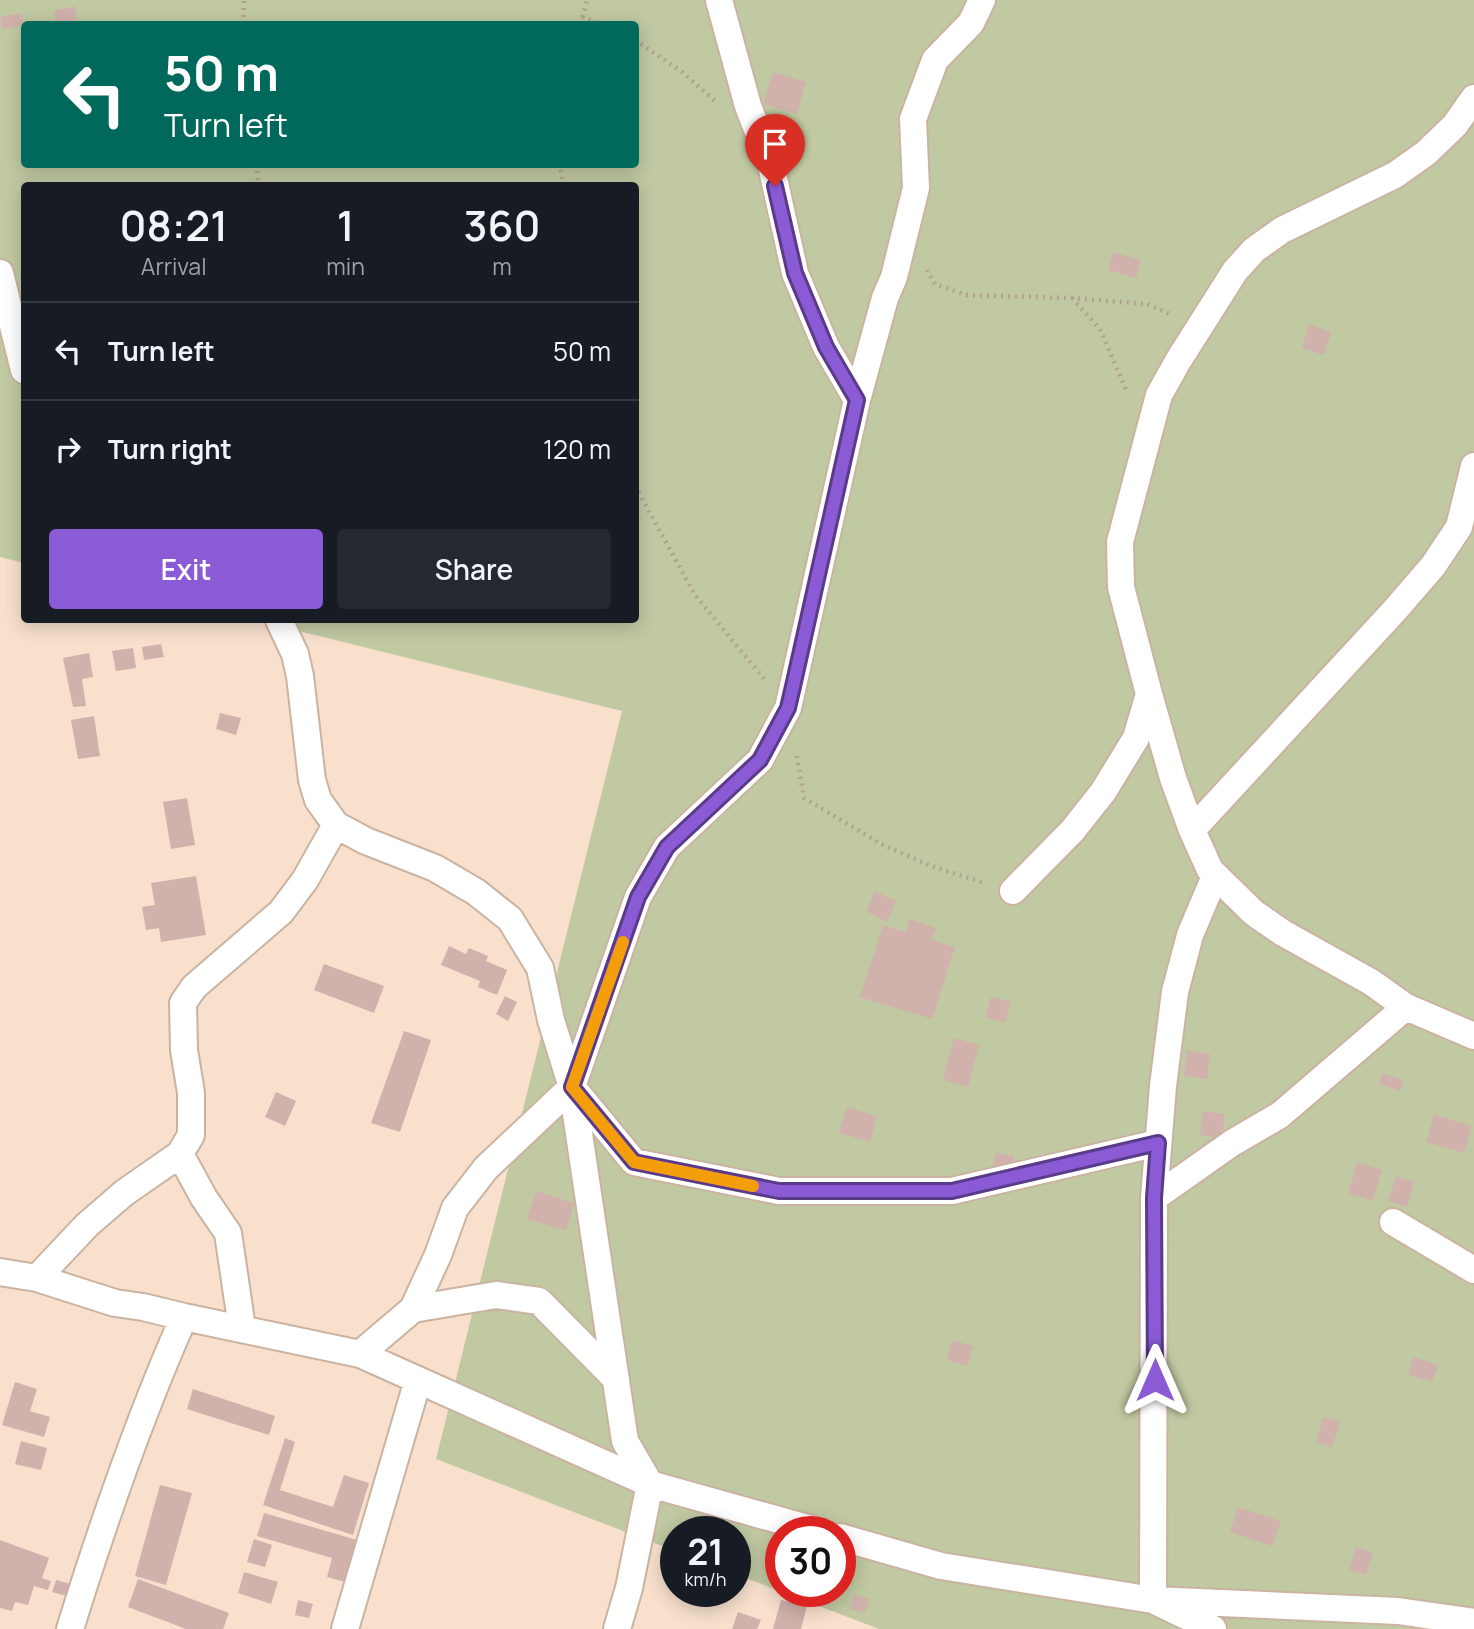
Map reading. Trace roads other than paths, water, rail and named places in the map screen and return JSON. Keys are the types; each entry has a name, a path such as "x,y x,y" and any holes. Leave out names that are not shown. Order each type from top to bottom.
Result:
{"street":[{"path":"719,0 748,106 771,165 795,273 826,347 857,400"},
{"path":"360,1354 414,1309 455,1208 486,1168 572,1087 638,897 667,847 760,760 788,708 857,400 885,298 894,277 916,188 913,119 935,60 971,23 982,0"},
{"path":"1474,98 1455,125 1426,152 1395,175 1282,230 1254,250 1235,271 1159,395 1120,542 1121,587 1149,694 1173,778 1210,870 1254,913 1283,933 1371,982 1406,1007 1474,1036"},
{"path":"0,273 21,358"},
{"path":"1192,830 1433,566 1466,521 1474,466"},
{"path":"280,623 295,654 300,676 315,790 318,800 336,825 366,841 435,868 476,892 510,919 540,968 548,1009 572,1087 625,1441 650,1484 629,1588 617,1629"},
{"path":"1013,891 1072,831 1103,792 1136,737 1149,694"},
{"path":"37,1278 124,1193 180,1154 191,1135 191,1093 184,1050 183,1003 194,987 281,912 305,880 336,825"},
{"path":"1153,1600 1154,1198 1158,1143 1175,992 1190,935 1215,876"},
{"path":"1154,1198 1232,1143 1280,1115 1406,1007"},
{"path":"572,1087 634,1162 779,1191 952,1191 1158,1143"},
{"path":"180,1154 204,1198 228,1233 242,1328"},
{"path":"1393,1222 1474,1270"},
{"path":"0,1272 37,1278 114,1303 360,1354 650,1484 765,1516"},
{"path":"414,1309 496,1295 539,1301 616,1378"},
{"path":"70,1629 131,1445 152,1388 184,1317"},
{"path":"345,1629 418,1380"},
{"path":"856,1542 941,1566 1153,1600 1398,1611 1474,1622"},
{"path":"1153,1600 1213,1629"}]}
